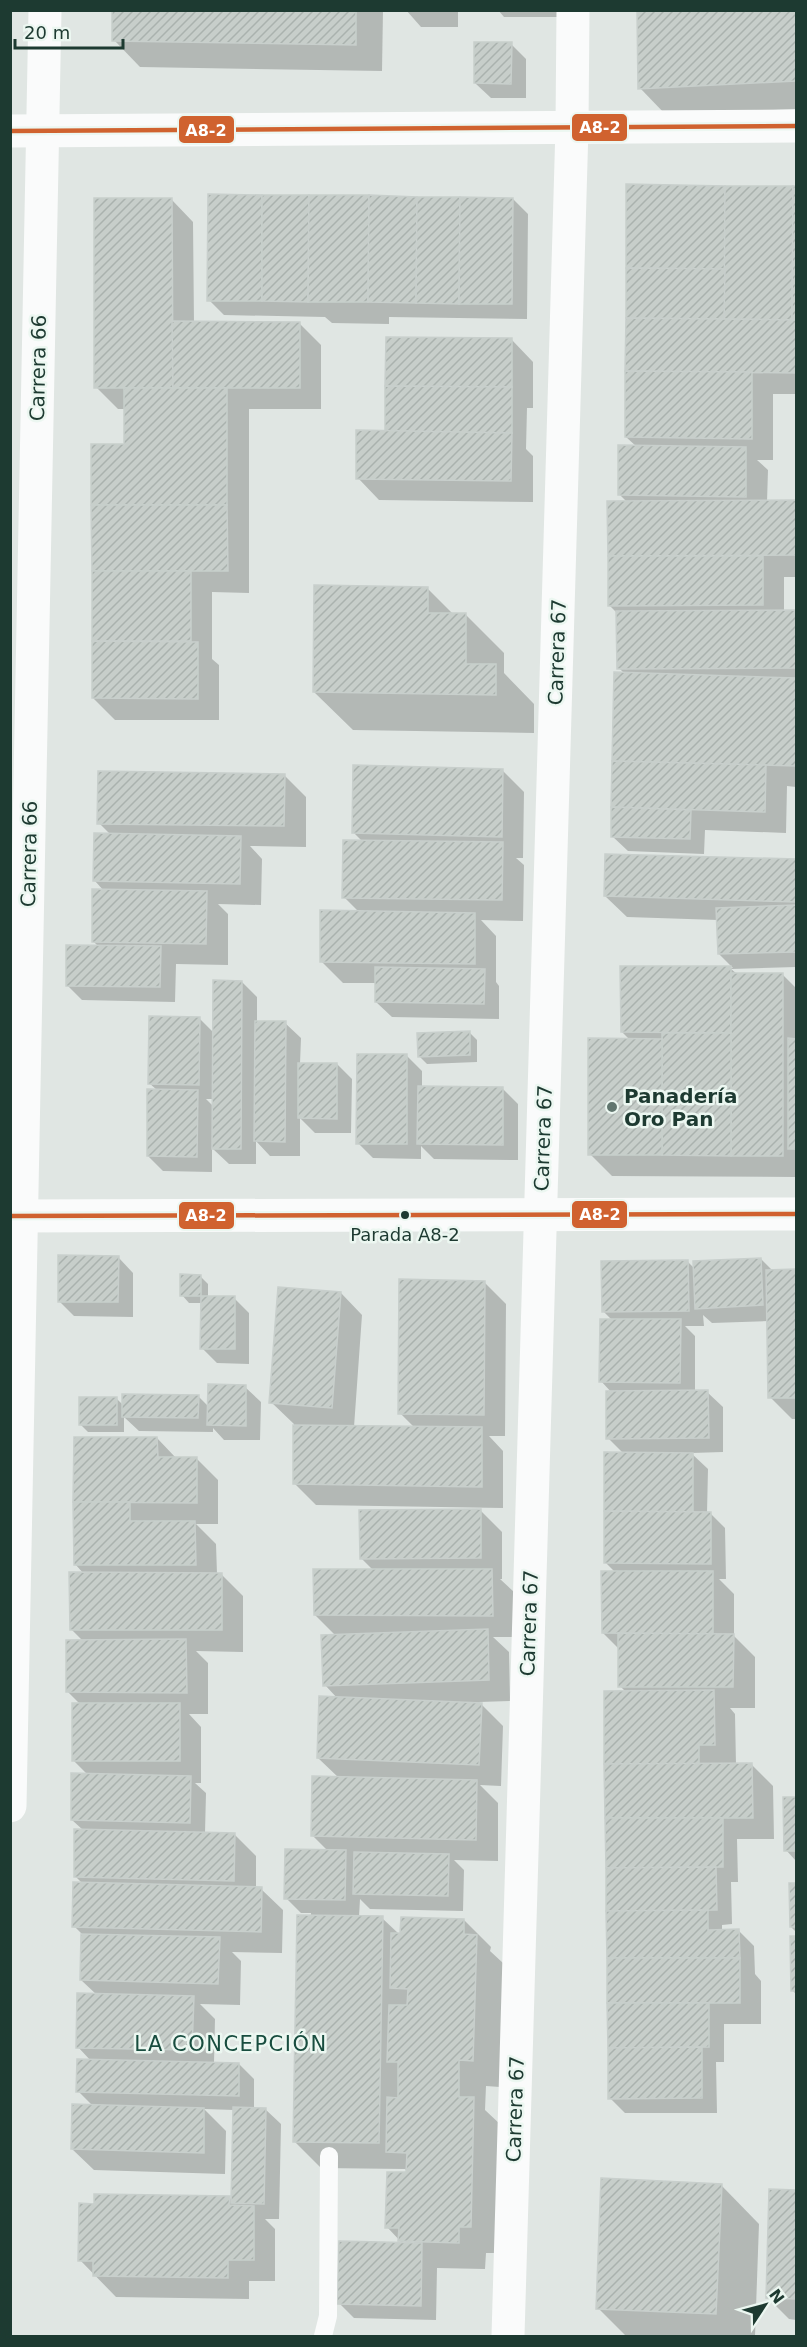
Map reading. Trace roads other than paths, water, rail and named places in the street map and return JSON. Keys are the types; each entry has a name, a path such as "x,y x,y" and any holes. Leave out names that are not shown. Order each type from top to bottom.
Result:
{"street":[{"name":"Carrera 66","path":"10,1806 16,1216 45,10"},
{"name":"Carrera 67","path":"508,2337 572,127 573,10"},
{"path":"10,131 796,126"},
{"path":"16,1216 796,1214"}],"lane":[{"path":"323,2337 328,2316 329,2156"}],"place":[{"name":"Panadería Oro Pan","path":"612,1107"},
{"name":"Parada A8-2","path":"405,1215"}],"district":[{"name":"LA CONCEPCIÓN","path":"231,2044"}]}
